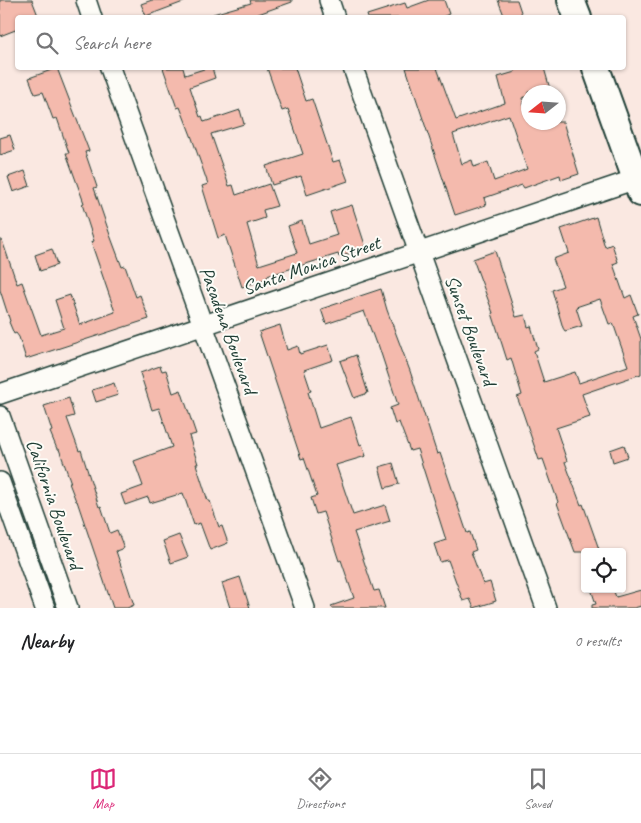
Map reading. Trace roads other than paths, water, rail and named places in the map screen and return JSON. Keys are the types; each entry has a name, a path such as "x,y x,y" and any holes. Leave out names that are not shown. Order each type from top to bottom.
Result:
{"street":[{"path":"86,0 91,15"},
{"path":"329,0 334,15"},
{"path":"572,0 577,15"},
{"name":"Pasadena Boulevard","path":"111,70 305,608"},
{"name":"Sunset Boulevard","path":"354,70 546,608"},
{"path":"597,70 639,186"},
{"name":"Santa Monica Street","path":"0,394 419,252 639,186"},
{"name":"California Boulevard","path":"0,416 68,608"},
{"path":"0,482 45,608"}]}
